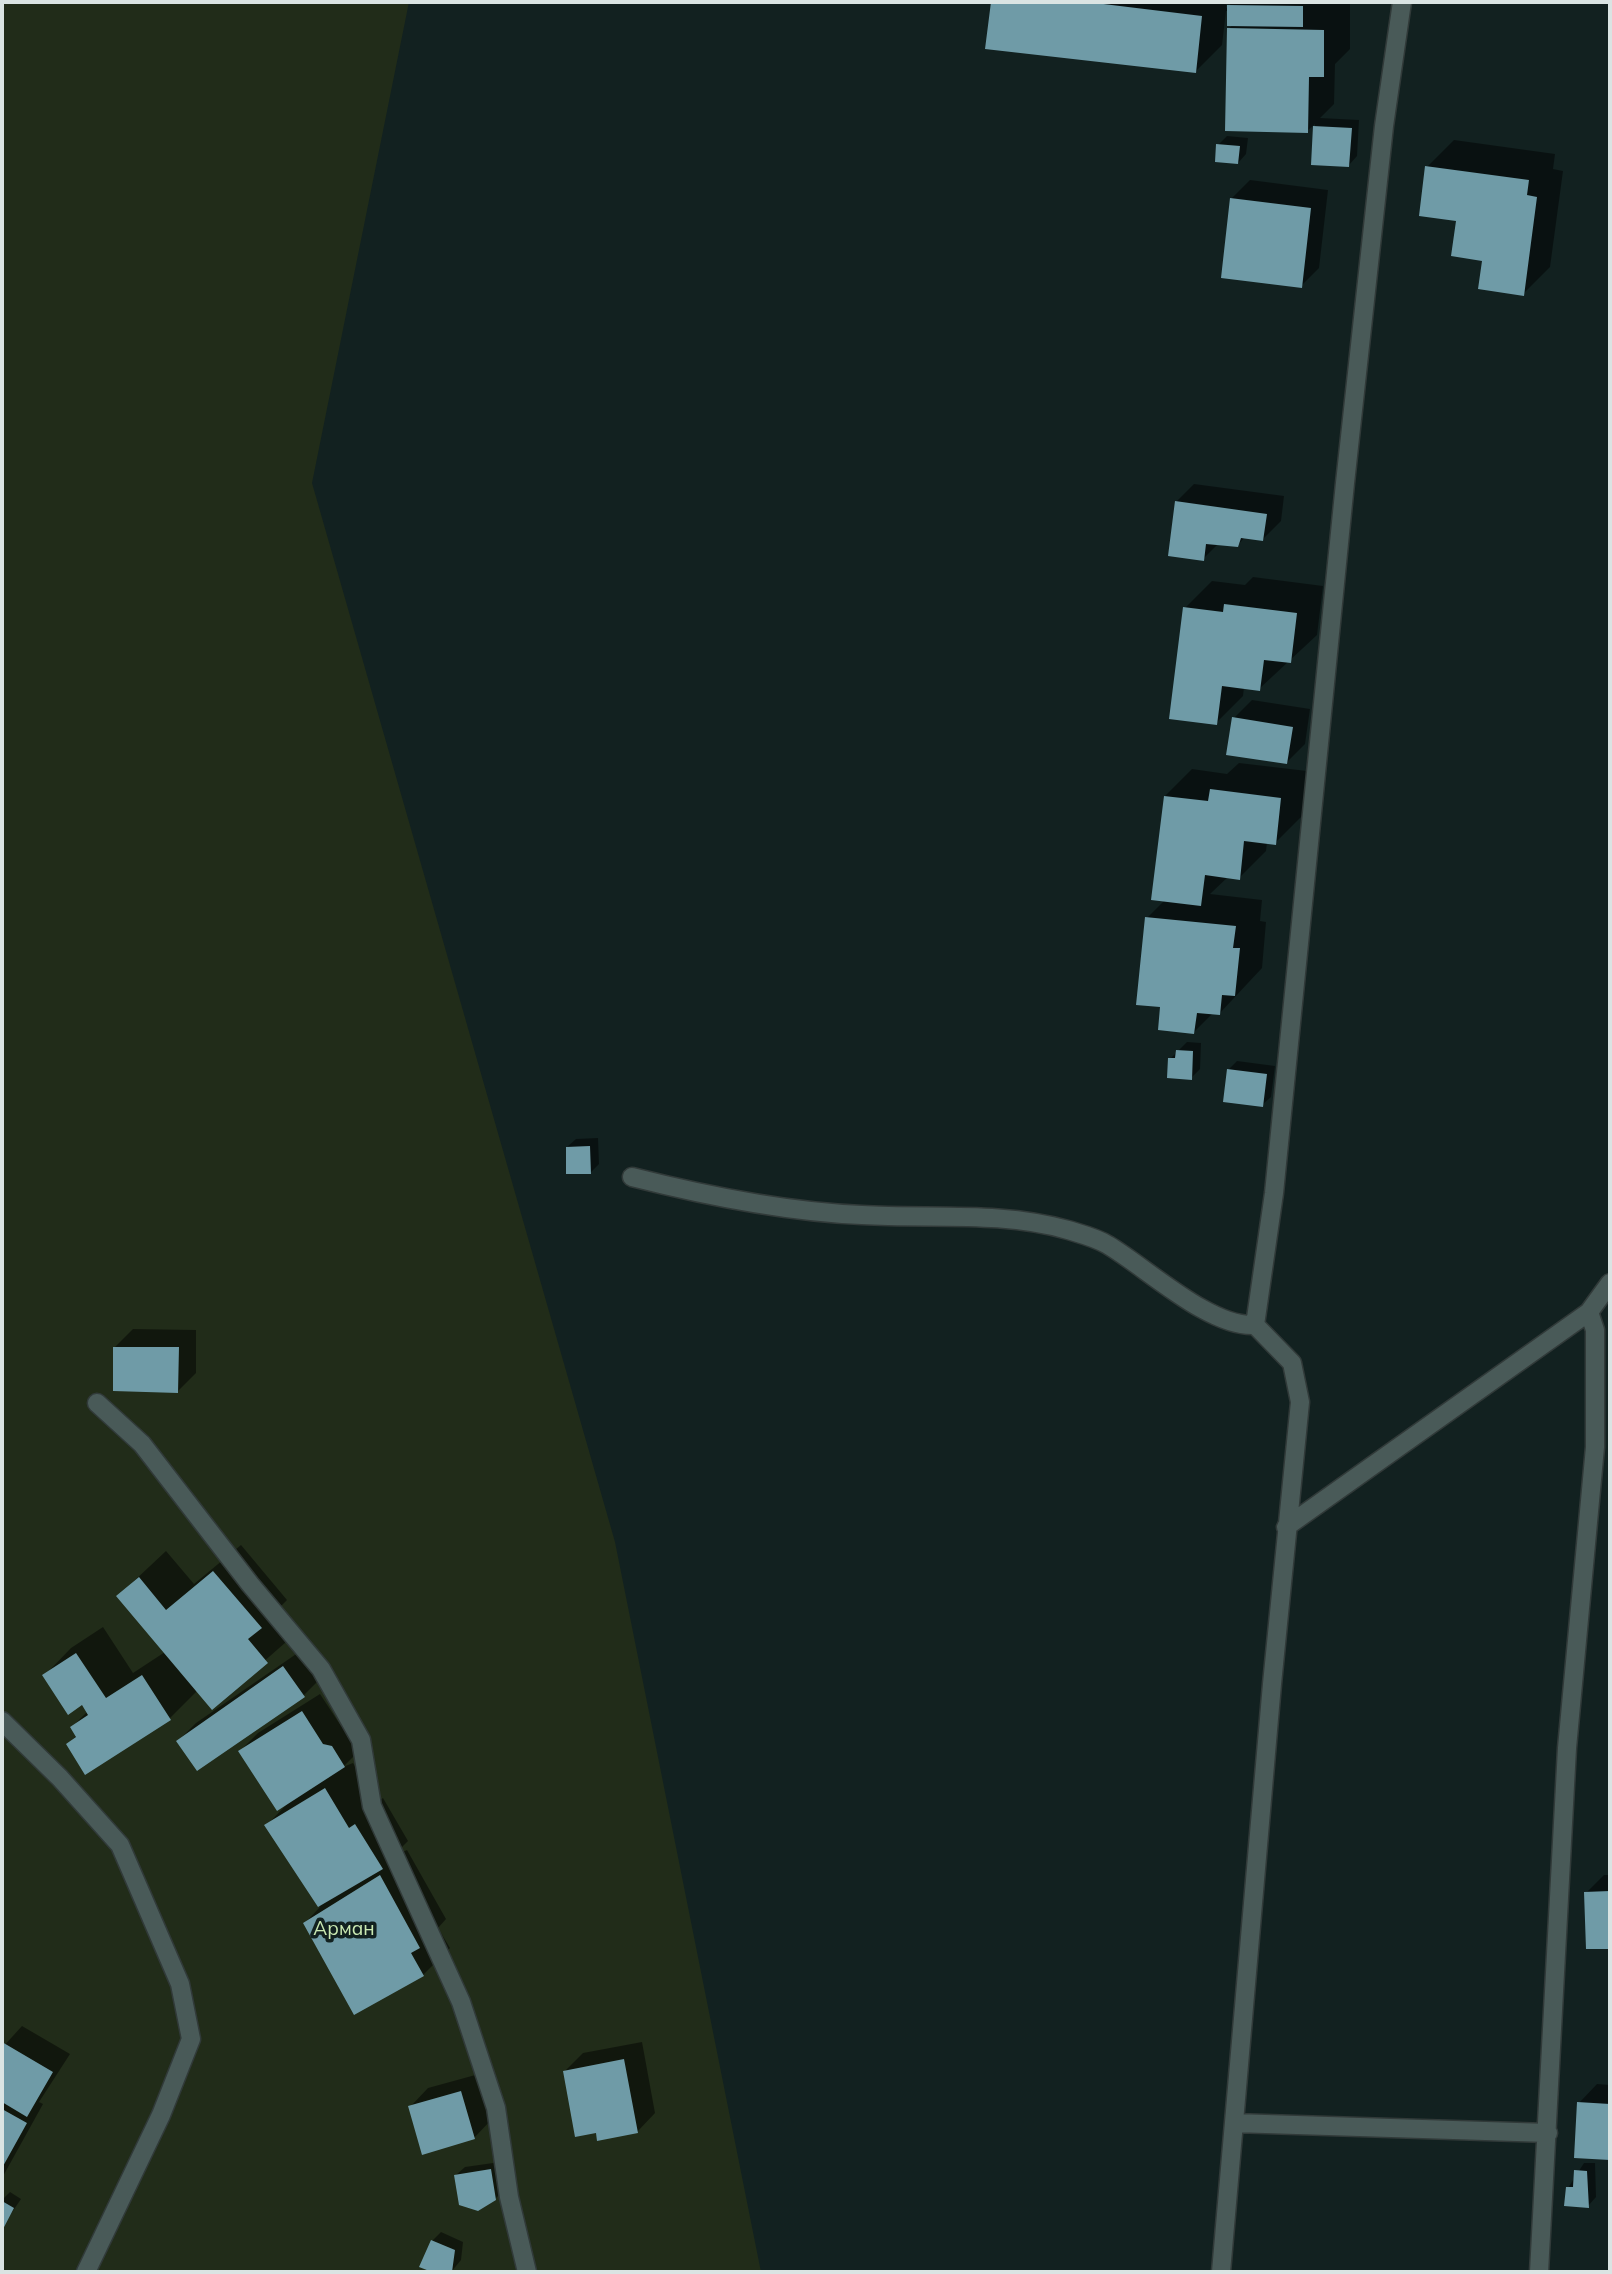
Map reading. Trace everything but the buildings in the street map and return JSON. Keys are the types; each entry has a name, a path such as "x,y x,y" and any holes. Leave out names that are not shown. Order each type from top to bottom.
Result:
{"street":[{"path":"1255,1325 1275,1193 1346,470 1384,126 1402,2"},
{"path":"632,1177 696,1194 859,1215 1018,1219 1068,1230 1106,1244 1172,1289 1229,1323 1255,1325 1292,1363 1300,1402 1286,1527 1222,2272"},
{"path":"1286,1527 1590,1312 1610,1283"},
{"path":"1539,2272 1566,1761 1595,1447 1595,1330 1590,1312"},
{"path":"97,1403 142,1444 250,1584 321,1670 361,1740 372,1806 461,2002 496,2108 509,2197 527,2272"},
{"path":"2,1721 60,1778 120,1844 180,1984 191,2039 161,2115 86,2272"},
{"path":"1234,2123 1548,2133"}],"green space":[{"name":"Арман","path":"2,2 409,2 312,483 615,1542 761,2272 2,2272"}]}
